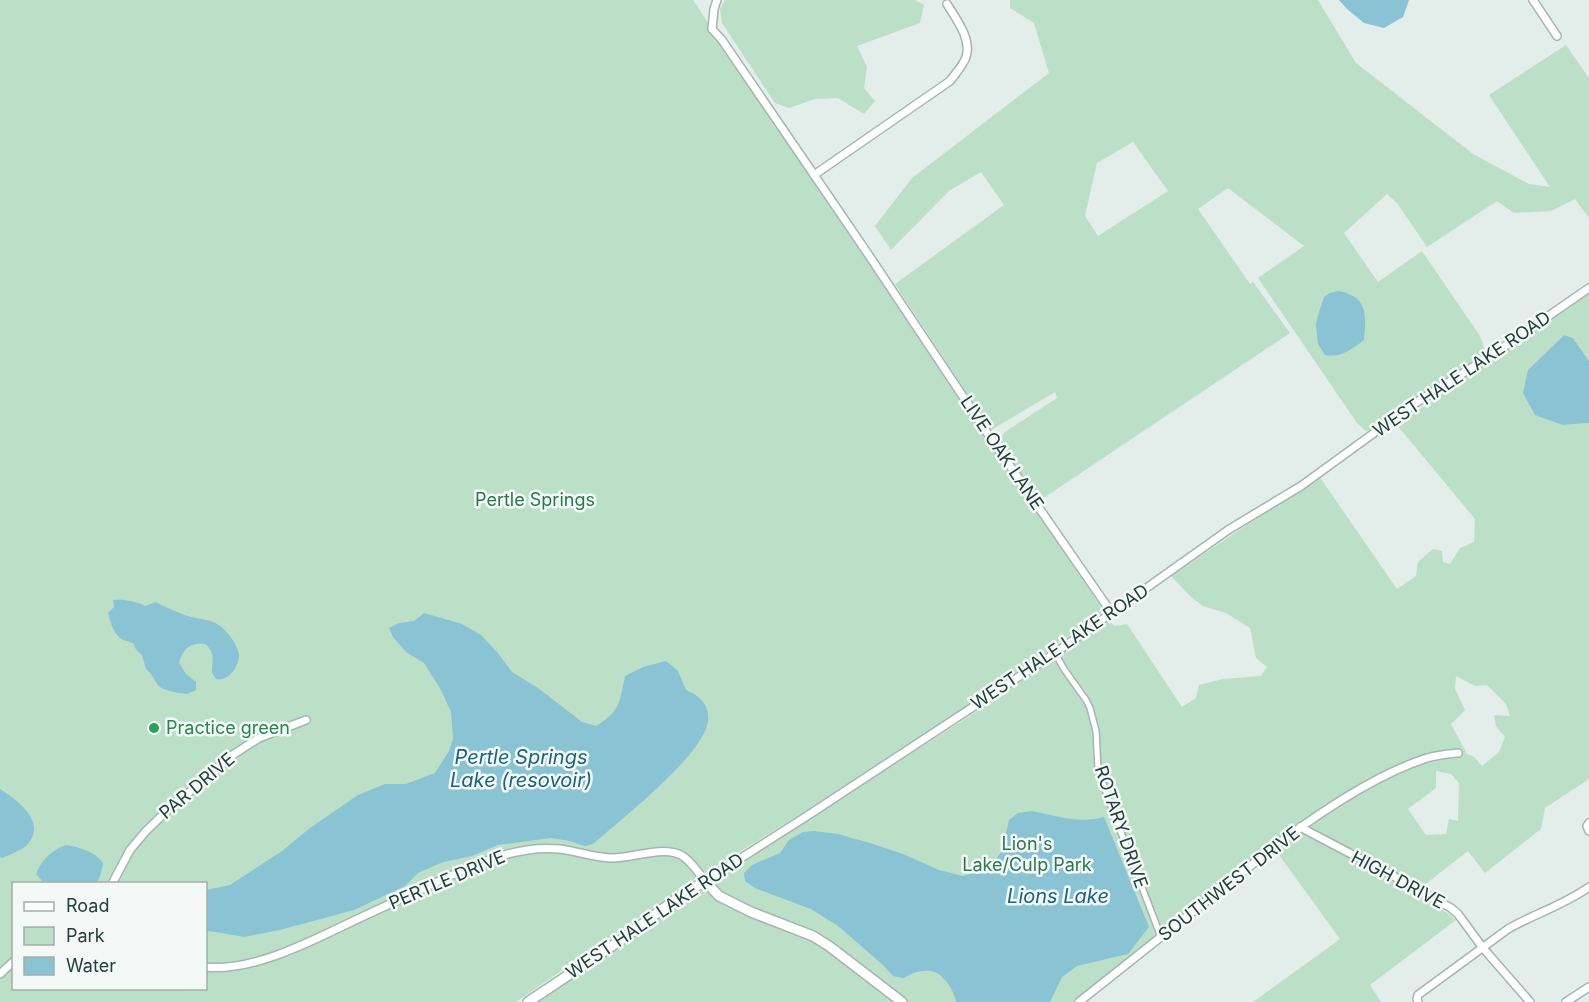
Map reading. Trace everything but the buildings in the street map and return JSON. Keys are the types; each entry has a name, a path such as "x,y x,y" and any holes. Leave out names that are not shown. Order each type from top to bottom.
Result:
{"street":[{"name":"LIVE OAK LANE","path":"717,0 712,29 722,40 1111,612"},
{"path":"1533,0 1557,36"},
{"path":"814,176 950,81 962,65 968,48 961,28 947,4"},
{"name":"WEST HALE LAKE ROAD","path":"528,1002 621,940 676,899 1055,653 1228,530 1301,486 1414,404 1495,353 1589,288"},
{"name":"ROTARY DRIVE","path":"1055,653 1090,708 1096,731 1098,769 1161,937"},
{"name":"PAR DRIVE","path":"112,882 130,850 146,831 231,756 259,738 306,720"},
{"name":"SOUTHWEST DRIVE","path":"1079,1002 1300,828 1384,775 1427,758 1458,753"},
{"name":"HIGH DRIVE","path":"1300,828 1451,908 1530,1002"},
{"name":"PERTLE DRIVE","path":"207,967 237,966 278,955 319,939 458,872 502,855 525,850 560,849 621,858 667,851 678,853 686,858 719,896 751,912 813,936 902,1002"},
{"path":"1417,1000 1418,995 1521,922 1562,904 1589,887"},
{"path":"0,974 12,963"},
{"path":"1566,1002 1589,987"}],"green space":[{"name":"Pertle Springs","path":"0,0 693,0 1101,607 1101,613 1038,658 809,809 695,879 516,1002 0,1002"},
{"path":"725,0 915,0 924,5 920,23 857,46 867,67 864,88 875,101 864,114 838,98 815,99 789,108 775,103 722,23 720,9"},
{"path":"1010,0 1318,0 1356,63 1473,154 1529,184 1550,187 1489,95 1566,45 1589,78 1589,218 1575,199 1551,211 1514,213 1497,201 1427,247 1397,203 1387,194 1344,233 1378,282 1422,251 1480,336 1485,350 1482,355 1366,431 1357,423 1258,278 1304,246 1228,188 1198,209 1250,284 1253,282 1290,333 1039,501 1000,439 1005,432 1057,398 1055,392 991,430 895,284 1004,205 981,172 949,191 891,250 875,226 912,178 1049,73 1034,23 1010,8","holes":["1133,142 1168,191 1098,236 1085,216 1097,163"]},
{"name":"Lion's Lake/Culp Park","path":"1589,292 1589,361 1573,338 1564,335 1528,370 1563,425 1589,423 1589,779 1545,808 1541,829 1485,873 1468,851 1414,893 1456,920 1370,985 1381,1002 1253,1002 1340,939 1274,848 1079,1002 537,1002 691,895 962,721 1109,620 1114,626 1127,624 1182,707 1196,698 1199,685 1223,679 1261,676 1267,667 1256,658 1250,628 1226,613 1203,606 1171,576 1319,476 1397,589 1416,576 1418,562 1433,549 1442,551 1443,562 1450,564 1460,548 1474,542 1475,519 1397,425","holes":["1456,676 1475,686 1487,685 1506,704 1510,716 1494,715 1496,726 1505,737 1499,752 1482,766 1474,757 1467,754 1451,724 1465,710 1455,689","1436,771 1451,774 1459,783 1458,821 1449,819 1446,834 1426,835 1408,809 1436,788"]}],"water":[{"path":"1339,0 1409,0 1403,17 1384,28 1364,23"},
{"path":"1338,291 1348,293 1360,302 1365,314 1364,340 1341,354 1331,356 1325,355 1318,344 1316,325 1324,297"},
{"path":"1564,335 1573,338 1589,361 1589,423 1563,425 1535,415 1523,393 1528,370"},
{"path":"113,600 129,601 145,606 156,602 188,616 216,623 230,636 236,647 239,660 235,669 229,676 216,679 212,673 211,651 205,644 191,645 182,654 179,663 186,674 196,682 196,690 187,694 163,689 146,669 142,655 134,644 121,639 114,630 108,613 114,607"},
{"name":"Pertle Springs Lake (resovoir)","path":"424,613 462,624 481,635 512,672 538,688 582,722 596,726 610,716 618,705 625,676 643,667 666,661 678,671 686,690 705,705 708,721 703,735 677,769 593,844 585,846 551,838 498,845 472,856 443,862 418,873 405,886 354,910 244,937 207,931 207,890 230,885 282,851 310,828 358,795 385,784 406,784 435,773 449,751 453,738 451,712 441,690 424,663 406,652 393,637 389,628 399,623 414,621"},
{"path":"0,789 28,812 34,827 28,844 3,858 0,857"},
{"name":"Lions Lake","path":"1032,811 1086,820 1104,817 1149,927 1128,954 1077,966 1062,977 1050,1002 956,1002 950,986 937,973 924,971 915,972 904,978 893,976 838,926 811,909 755,888 745,881 744,873 752,865 780,853 789,840 803,832 814,831 838,834 870,843 939,870 963,876 980,871 993,863 1002,851 1009,820 1018,813"},
{"path":"66,845 77,847 96,856 103,863 97,882 43,882 36,874 41,864 56,850"}],"place":[{"name":"Practice green","path":"154,728"}]}
